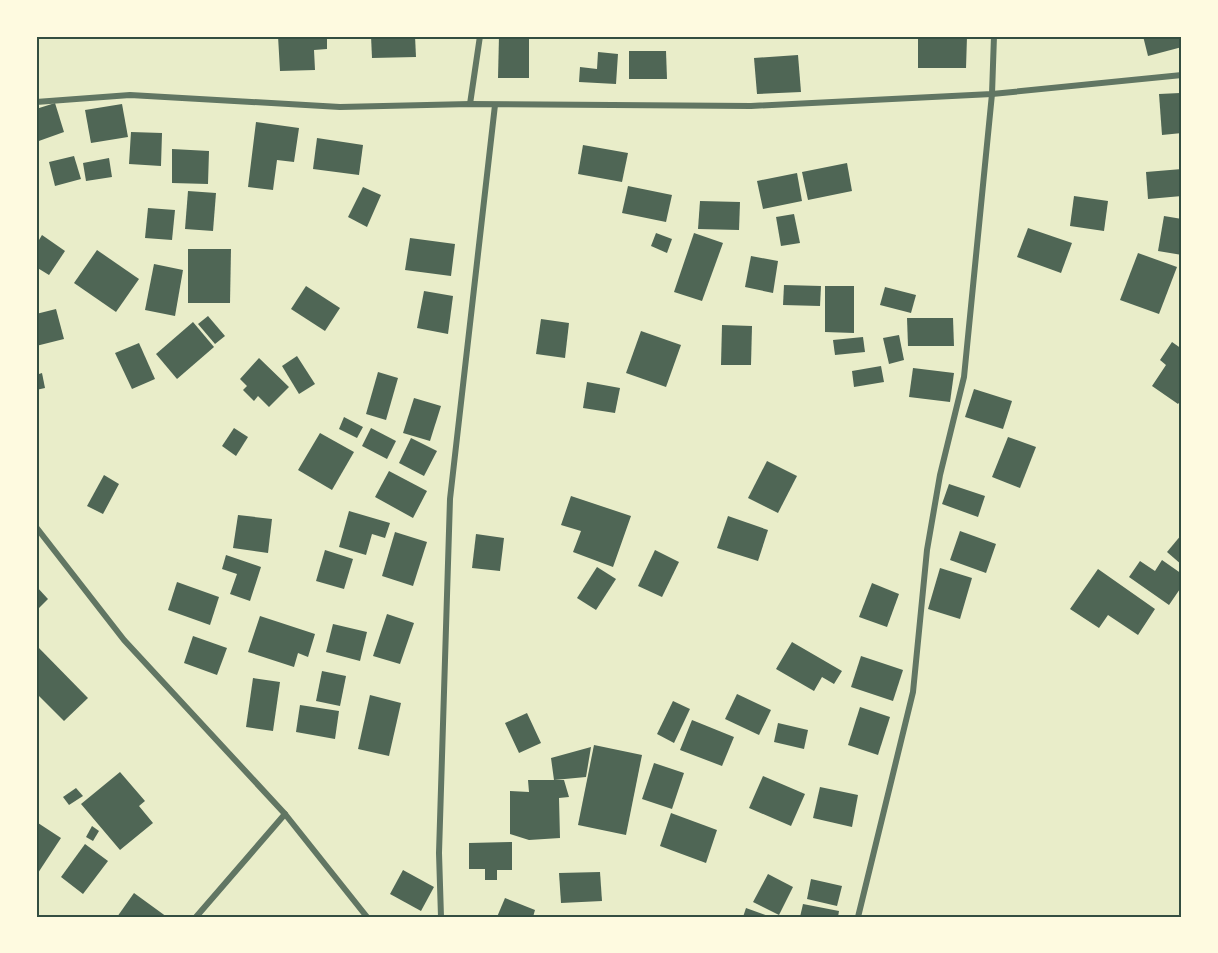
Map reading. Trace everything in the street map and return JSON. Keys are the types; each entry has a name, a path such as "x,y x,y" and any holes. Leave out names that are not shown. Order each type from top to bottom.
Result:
{"street":[{"path":"470,104 480,36"},
{"path":"858,917 913,692 927,550 940,475 964,377 992,94 994,36"},
{"path":"36,102 130,95 340,107 470,104 751,106 992,94 1182,75"},
{"path":"441,917 440,853 450,500 495,105"},
{"path":"36,527 124,640 285,814 367,917"},
{"path":"196,917 285,814"}],"building":[{"path":"278,36 327,36 327,49 314,50 315,70 280,71"},
{"path":"371,36 415,36 416,57 372,58"},
{"path":"499,36 529,36 529,78 498,78"},
{"path":"918,36 967,36 966,68 918,68"},
{"path":"1143,36 1182,36 1182,47 1148,56"},
{"path":"629,51 666,51 667,79 629,79"},
{"path":"598,52 618,54 616,84 579,82 580,67 597,69"},
{"path":"798,55 801,92 757,94 754,58"},
{"path":"1180,93 1182,133 1162,135 1159,94"},
{"path":"55,103 64,132 36,142 36,109"},
{"path":"122,104 128,137 91,143 85,110"},
{"path":"256,122 299,128 294,162 277,160 273,190 248,187"},
{"path":"131,132 162,133 161,166 129,164"},
{"path":"317,138 363,145 359,175 313,169"},
{"path":"583,145 628,153 622,182 578,174"},
{"path":"172,149 209,151 208,184 172,183"},
{"path":"74,156 81,179 55,186 49,162"},
{"path":"109,158 112,177 86,181 83,163"},
{"path":"847,163 852,191 808,200 802,172"},
{"path":"1182,169 1182,196 1148,199 1146,172"},
{"path":"797,173 802,201 763,209 757,181"},
{"path":"628,186 672,195 666,222 622,213"},
{"path":"363,187 381,195 367,227 348,217"},
{"path":"188,191 216,193 213,231 185,229"},
{"path":"1074,196 1108,201 1104,231 1070,226"},
{"path":"700,201 740,202 739,230 698,229"},
{"path":"148,208 175,210 172,240 145,238"},
{"path":"794,214 800,243 781,246 776,217"},
{"path":"1164,216 1182,219 1182,255 1158,251"},
{"path":"1028,228 1072,243 1061,273 1017,257"},
{"path":"656,233 672,239 667,253 651,246"},
{"path":"694,233 723,243 702,301 674,292"},
{"path":"42,235 65,251 49,275 36,267 36,245"},
{"path":"410,238 455,244 451,276 405,270"},
{"path":"188,249 231,249 230,303 188,303"},
{"path":"97,250 139,279 116,312 74,283"},
{"path":"1138,253 1177,267 1159,314 1120,300"},
{"path":"751,256 778,261 773,293 745,287"},
{"path":"154,264 183,270 175,316 145,310"},
{"path":"784,285 821,286 820,306 783,305"},
{"path":"306,286 340,308 325,331 291,309"},
{"path":"825,286 854,286 854,333 825,332"},
{"path":"885,287 916,295 911,313 880,305"},
{"path":"424,291 453,296 448,334 417,328"},
{"path":"56,309 64,339 36,346 36,314"},
{"path":"208,316 225,336 215,344 198,324"},
{"path":"907,318 953,318 954,346 908,346"},
{"path":"541,319 569,323 565,358 536,354"},
{"path":"193,322 214,347 177,379 156,354"},
{"path":"722,325 752,326 751,365 721,365"},
{"path":"641,331 681,345 666,387 626,373"},
{"path":"899,335 904,360 889,364 883,338"},
{"path":"863,337 865,352 835,355 833,340"},
{"path":"1172,342 1182,349 1182,399 1178,404 1152,386 1166,365 1160,360"},
{"path":"139,343 155,379 132,389 115,353"},
{"path":"297,356 315,384 299,394 282,366"},
{"path":"259,358 289,387 269,407 258,396 254,401 243,390 247,386 240,379"},
{"path":"881,366 884,382 854,387 852,371"},
{"path":"913,368 954,373 950,402 909,397"},
{"path":"378,372 398,378 386,420 366,414"},
{"path":"42,373 45,388 36,390 36,375"},
{"path":"587,382 620,388 615,413 583,408"},
{"path":"974,389 1012,401 1003,429 965,417"},
{"path":"414,398 441,406 430,441 403,433"},
{"path":"344,417 363,427 357,438 339,429"},
{"path":"234,428 248,437 236,456 222,446"},
{"path":"371,428 396,441 387,459 362,446"},
{"path":"320,433 354,452 332,490 298,470"},
{"path":"1008,437 1036,447 1020,488 992,477"},
{"path":"411,438 437,451 424,476 399,463"},
{"path":"767,461 797,476 778,513 748,498"},
{"path":"389,471 427,491 413,518 375,497"},
{"path":"104,475 119,484 103,514 87,506"},
{"path":"949,484 985,496 978,517 942,504"},
{"path":"571,496 631,516 613,567 573,552 581,531 561,525"},
{"path":"349,511 390,523 385,538 372,534 366,555 339,547"},
{"path":"238,515 272,519 268,553 233,548"},
{"path":"728,516 768,530 758,561 717,548"},
{"path":"960,531 996,544 986,573 950,560"},
{"path":"395,532 427,542 413,586 382,576"},
{"path":"476,534 504,538 500,571 472,568"},
{"path":"1182,534 1182,565 1167,552"},
{"path":"325,550 353,559 344,589 316,581"},
{"path":"655,550 679,562 662,597 638,586"},
{"path":"226,555 261,567 250,601 230,594 237,574 222,569"},
{"path":"1162,560 1182,574 1182,586 1169,605 1129,577 1140,561 1155,571"},
{"path":"597,567 616,579 596,610 577,598"},
{"path":"940,568 972,578 960,619 928,609"},
{"path":"1098,569 1155,609 1138,635 1108,615 1099,628 1070,609"},
{"path":"177,582 219,597 210,625 168,610"},
{"path":"872,583 899,594 887,627 859,617"},
{"path":"36,586 48,599 36,611"},
{"path":"387,614 414,623 400,664 373,656"},
{"path":"260,616 315,634 308,657 298,653 294,667 248,652"},
{"path":"333,624 367,632 360,661 326,652"},
{"path":"193,636 227,648 217,675 184,663"},
{"path":"792,642 842,671 834,684 822,677 814,691 776,669"},
{"path":"36,645 88,698 64,721 36,693"},
{"path":"861,656 903,670 893,701 851,687"},
{"path":"322,671 346,676 340,706 316,701"},
{"path":"253,678 280,682 273,731 246,727"},
{"path":"737,694 771,710 759,735 725,719"},
{"path":"370,695 401,703 389,756 358,749"},
{"path":"673,701 690,709 674,743 657,734"},
{"path":"300,705 339,711 335,739 296,732"},
{"path":"860,707 890,717 878,755 848,745"},
{"path":"527,713 541,743 519,753 505,723"},
{"path":"692,720 734,737 722,766 680,750"},
{"path":"778,723 808,730 804,749 774,742"},
{"path":"594,745 642,755 626,835 578,825"},
{"path":"591,747 586,777 554,780 551,758"},
{"path":"654,763 684,773 672,809 642,799"},
{"path":"120,772 145,801 139,806 153,823 120,850 81,804"},
{"path":"763,776 805,794 791,826 749,808"},
{"path":"528,780 564,780 569,797 559,798 560,838 529,840 510,834 510,791 529,792"},
{"path":"820,787 858,795 852,827 813,818"},
{"path":"76,788 83,796 69,805 63,797"},
{"path":"671,813 717,830 706,863 660,846"},
{"path":"38,823 61,838 36,876 36,827"},
{"path":"92,826 99,831 93,841 86,837"},
{"path":"512,842 512,870 497,870 497,880 485,880 485,869 469,869 469,843"},
{"path":"85,844 108,861 83,894 61,877"},
{"path":"403,870 434,887 421,911 390,894"},
{"path":"600,872 602,901 561,903 559,873"},
{"path":"768,874 793,887 779,915 753,902"},
{"path":"811,879 842,886 837,906 807,899"},
{"path":"134,893 167,917 117,917"},
{"path":"505,898 535,910 533,917 497,917"},
{"path":"803,904 839,911 838,917 800,917"},
{"path":"746,908 771,917 743,917"}]}
